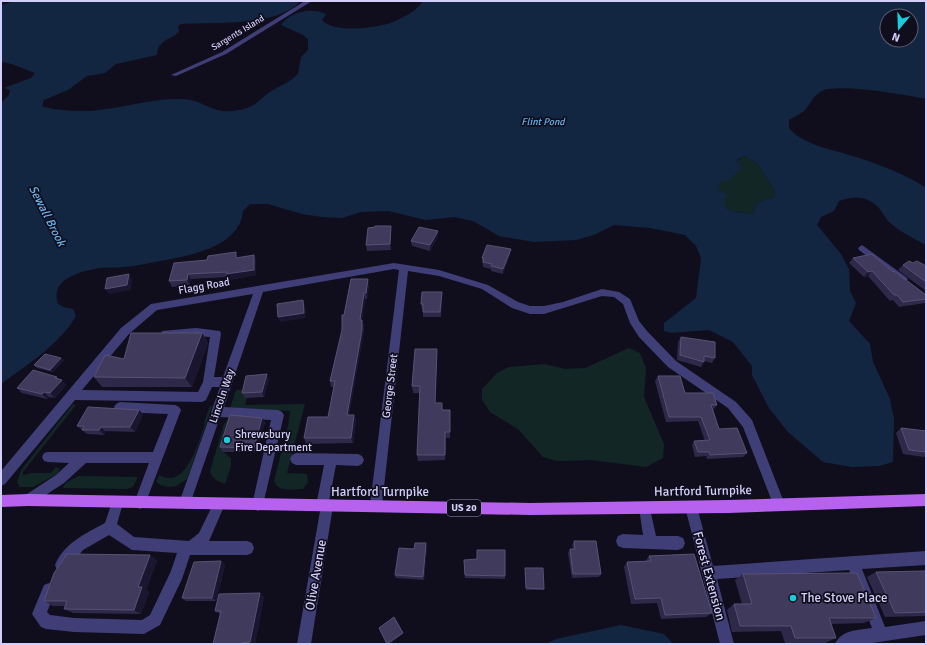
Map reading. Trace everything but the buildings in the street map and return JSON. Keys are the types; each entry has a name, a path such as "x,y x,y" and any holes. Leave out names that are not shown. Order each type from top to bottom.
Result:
{"main road":[{"name":"Hartford Turnpike","path":"1,501 28,500 116,503 324,506 376,505 527,509 691,507 926,500"}],"street":[{"name":"Sargents Island","path":"174,75 224,53 309,1"},
{"path":"862,248 912,286"},
{"name":"Flagg Road","path":"1,480 125,331 154,306 394,266 440,273 485,287 515,305 530,310 544,310 564,305 602,292 616,294 627,302 635,323 643,334 672,364 732,405 748,424 779,505"},
{"name":"George Street","path":"376,505 404,267"},
{"name":"Lincoln Way","path":"185,503 259,289"},
{"path":"72,395 202,397 208,382 216,334 196,332 159,334"},
{"path":"208,382 227,382"},
{"path":"120,407 175,410 140,503"},
{"path":"216,412 278,415 258,505"},
{"path":"48,457 157,458"},
{"path":"28,500 60,479 84,457"},
{"path":"296,459 358,460"},
{"name":"Olive Avenue","path":"304,644 331,459"},
{"path":"116,503 110,527 78,545 64,560 39,614 46,622 74,625 144,627 155,620 189,548 204,538 219,504"},
{"name":"Forest Extension","path":"691,507 727,644"},
{"path":"645,508 651,542"},
{"path":"110,527 132,543 189,548 247,548"},
{"path":"623,541 678,543"},
{"path":"708,573 926,558"},
{"path":"853,563 881,634"},
{"path":"842,644 848,639 926,628"}],"green space":[{"path":"745,156 758,164 775,192 774,197 757,203 752,214 733,211 726,208 719,190 719,185 724,175 736,162"},
{"path":"629,348 640,353 646,368 644,397 664,444 663,458 646,467 591,460 557,461 543,457 518,429 490,412 482,400 482,389 497,373 509,367 545,364 565,369 585,368"},
{"path":"236,390 246,390 245,398 247,398 245,405 305,404 287,473 307,474 308,482 303,489 282,489 276,485 274,481 288,426 290,411 230,408"},
{"path":"73,404 76,405 23,472 23,475 32,473 51,473 56,467 60,469 57,474 33,487 20,487 17,482 21,470"},
{"path":"213,404 187,479 176,486 168,487 156,482 159,475 167,478 175,477 182,473 192,458 200,439 209,408"},
{"path":"233,418 223,452 231,458 231,466 225,484 215,479 210,471 224,424 228,419"},
{"path":"79,476 138,477 133,487 127,489 63,488 67,482"}],"water":[{"name":"Flint Pond","path":"16,1 300,1 290,9 277,15 261,19 244,22 181,24 178,26 179,32 164,41 159,46 157,55 116,64 105,73 87,76 68,90 44,100 42,106 63,110 93,111 151,101 181,99 196,102 222,111 229,111 245,109 253,105 298,74 301,57 308,50 308,39 303,35 281,25 290,16 308,11 326,14 322,20 336,27 367,28 393,22 406,16 414,11 423,1 926,1 926,99 871,90 840,88 828,89 820,92 813,98 805,110 789,120 789,128 804,140 812,144 885,167 926,188 926,245 896,228 869,200 860,198 850,198 839,201 834,211 821,217 817,225 841,254 849,269 850,291 856,303 849,321 870,344 873,362 890,399 894,419 893,462 879,466 852,467 823,462 788,432 769,408 752,375 752,366 733,342 709,330 671,333 664,331 664,323 696,298 701,258 696,246 685,235 650,228 614,225 594,235 576,240 534,242 499,236 473,221 454,217 426,220 388,211 361,212 342,218 322,217 302,214 268,204 250,204 243,211 240,223 233,233 211,248 185,256 142,264 92,269 76,274 62,282 56,295 58,304 73,309 76,316 52,345 1,384 1,103 9,95 10,90 4,88 31,78 35,73 1,62 1,5","holes":["745,156 758,164 775,192 774,197 757,203 752,214 733,211 726,208 724,200 728,196 719,189 720,181 728,181 742,168 737,160"]},
{"path":"621,625 664,634 673,644 546,644 556,639"}],"place":[{"name":"Shrewsbury Fire Department","path":"227,440"},
{"name":"The Stove Place","path":"793,598"}],"water label":[{"name":"Sewall Brook","path":"47,216"}]}
